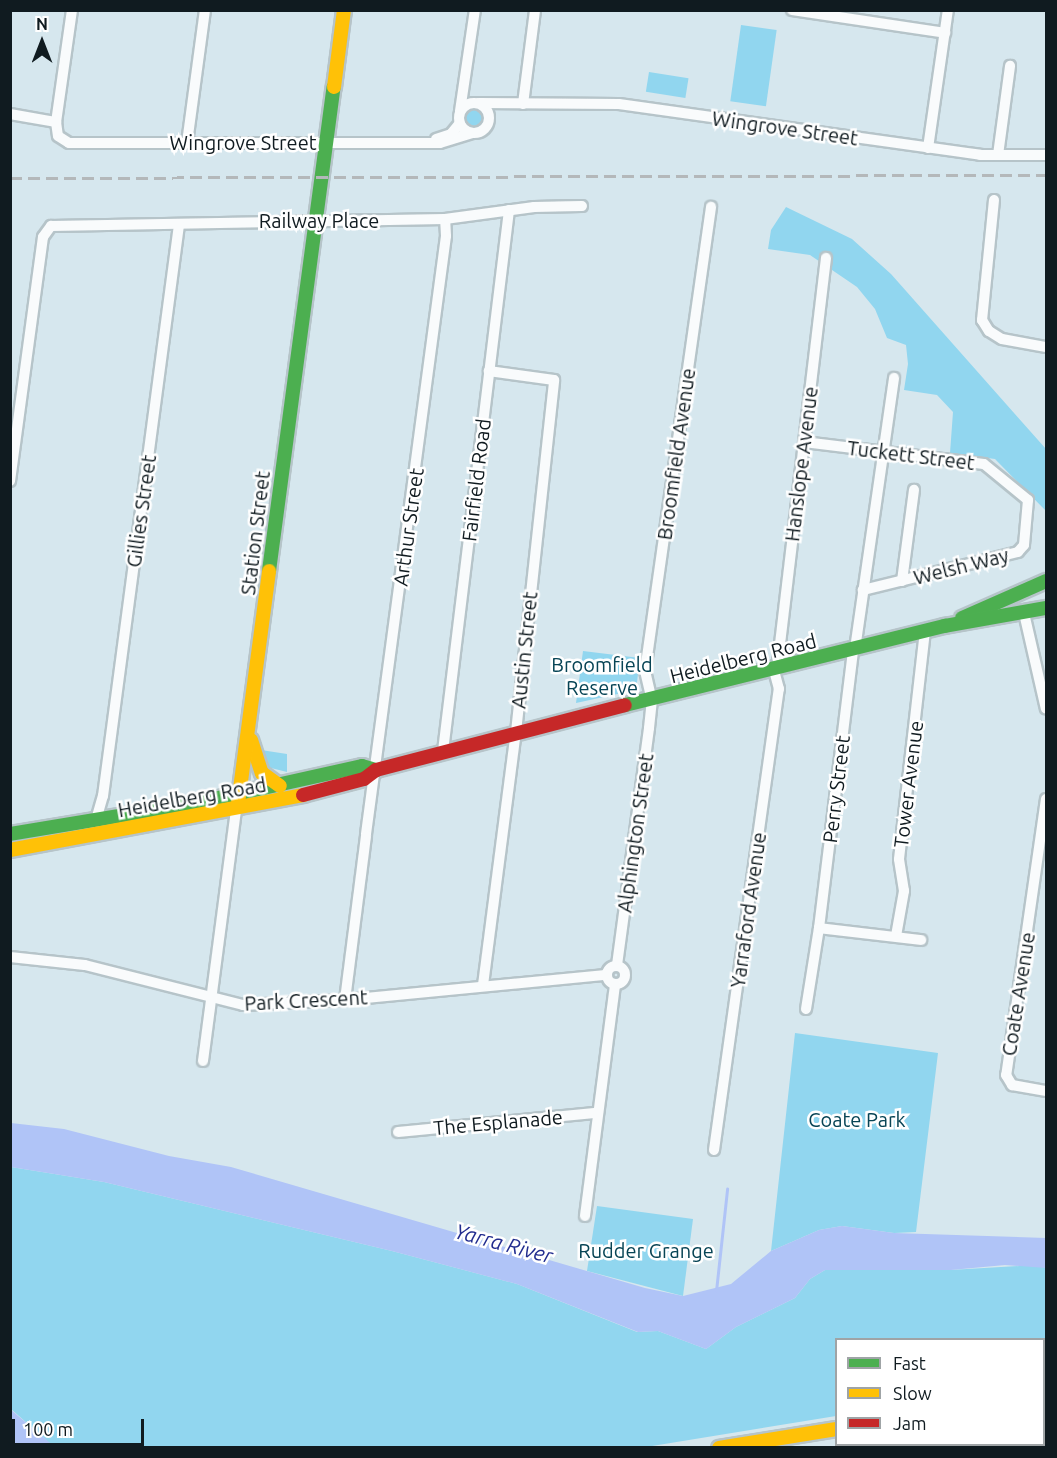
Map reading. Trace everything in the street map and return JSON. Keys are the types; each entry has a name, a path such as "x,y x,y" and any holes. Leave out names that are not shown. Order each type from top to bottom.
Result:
{"main road":[{"name":"Station Street","path":"237,810 314,220 344,10"},
{"name":"Heidelberg Road","path":"945,626 1047,581"},
{"path":"975,612 1024,609 1031,587 1047,589"},
{"name":"Heidelberg Road","path":"10,850 237,810 364,779 376,770 516,732 652,701 945,626 1024,609 1047,608"},
{"path":"250,722 256,763 262,773 280,786"},
{"name":"Heidelberg Road","path":"10,834 240,794 362,766 376,770"},
{"path":"719,1448 835,1429"}],"street":[{"path":"10,114 56,122 72,10"},
{"path":"187,142 205,10"},
{"path":"466,74 476,103 487,109 490,118 482,131 472,133 460,123 460,111 475,10"},
{"path":"523,104 535,10"},
{"path":"792,10 945,33"},
{"path":"928,148 948,10"},
{"path":"998,156 1010,66"},
{"path":"460,111 476,103"},
{"name":"Wingrove Street","path":"476,103 619,104 928,148 998,156 1047,155"},
{"name":"Wingrove Street","path":"490,118 501,109 523,104"},
{"name":"Wingrove Street","path":"56,122 58,136 69,142 449,142 472,133"},
{"name":"Wingrove Street","path":"430,141 451,134 460,123"},
{"path":"994,200 982,320 989,331 1002,339 1047,347"},
{"name":"Railway Place","path":"13,439 43,237 46,229 54,225 179,225 314,220 445,219 509,210 582,206"},
{"name":"Broomfield Avenue","path":"652,701 645,670 711,207"},
{"name":"Fairfield Road","path":"442,751 509,210"},
{"name":"Arthur Street","path":"345,1000 446,236 445,219"},
{"name":"Gillies Street","path":"96,820 103,796 179,225"},
{"name":"Hanslope Avenue","path":"776,669 825,258"},
{"name":"Austin Street","path":"483,986 516,732 554,380 489,371"},
{"name":"Perry Street","path":"806,1009 819,928 854,650 894,378"},
{"path":"10,481 13,439"},
{"name":"Tuckett Street","path":"804,442 984,464 1010,488"},
{"name":"Welsh Way","path":"863,590 1022,549 1029,506 1021,493 1010,488"},
{"path":"902,581 914,490"},
{"path":"1024,609 1047,709"},
{"name":"Tower Avenue","path":"896,936 904,891 899,859 926,631"},
{"name":"Yarraford Avenue","path":"714,1150 778,690 776,669"},
{"name":"Alphington Street","path":"615,984 625,975 617,965 652,701"},
{"path":"103,796 115,817"},
{"name":"Coate Avenue","path":"1047,799 1006,1075 1008,1083 1047,1091"},
{"name":"Station Street","path":"202,1061 237,810"},
{"path":"819,928 921,940"},
{"name":"Park Crescent","path":"10,957 85,965 210,1000 243,1005 345,1000 606,975"},
{"path":"585,1216 615,984 606,975 611,966 617,965"},
{"name":"The Esplanade","path":"398,1132 597,1113"}],"green space":[{"path":"741,25 777,30 766,106 730,101"},
{"path":"649,72 689,78 685,98 646,92"},
{"path":"475,108 483,111 486,119 483,127 475,130 467,127 464,119 467,111"},
{"path":"786,207 852,239 891,274 1046,449 1046,511 995,459 950,453 953,412 937,395 904,390 908,364 906,345 887,338 875,309 857,287 810,255 768,249 771,230"},
{"name":"Broomfield Reserve","path":"583,651 640,658 636,690 576,703"},
{"path":"261,750 287,754 287,772 267,767"},
{"name":"Coate Park","path":"795,1033 938,1053 916,1232 894,1233 842,1226 819,1230 771,1251"},
{"path":"11,1167 104,1182 392,1251 517,1284 637,1332 658,1331 706,1349 736,1327 795,1298 810,1279 825,1270 950,1270 1036,1265 1046,1268 1045,1416 1045,1338 835,1338 835,1416 646,1447 54,1447 11,1409"},
{"name":"Rudder Grange","path":"597,1206 693,1219 683,1296 587,1271"}],"shaded area":[{"path":"11,1123 64,1129 169,1156 231,1167 645,1288 683,1296 731,1284 771,1251 819,1230 842,1226 894,1233 1046,1238 1046,1268 1005,1265 951,1270 825,1270 810,1279 795,1298 736,1327 706,1349 658,1331 638,1332 517,1284 392,1251 104,1182 11,1167"},
{"path":"10,1409 49,1442 54,1447 11,1447"}],"waterway":[{"path":"716,1291 727,1189"}],"railway":[{"path":"10,178 1046,175"}],"traffic: fast":[{"path":"269,571 334,87"},
{"path":"962,618 1046,581"},
{"path":"625,705 945,626 1046,608"},
{"path":"10,834 191,804 362,766 376,770"}],"traffic: slow":[{"path":"334,87 344,10"},
{"path":"238,804 269,571"},
{"path":"251,740 262,773 280,786"},
{"path":"10,850 303,795"},
{"path":"719,1448 835,1429"}],"traffic: jam":[{"path":"303,795 364,779 376,770 625,705"}],"water label":[{"name":"Yarra River","path":"504,1243"}]}
